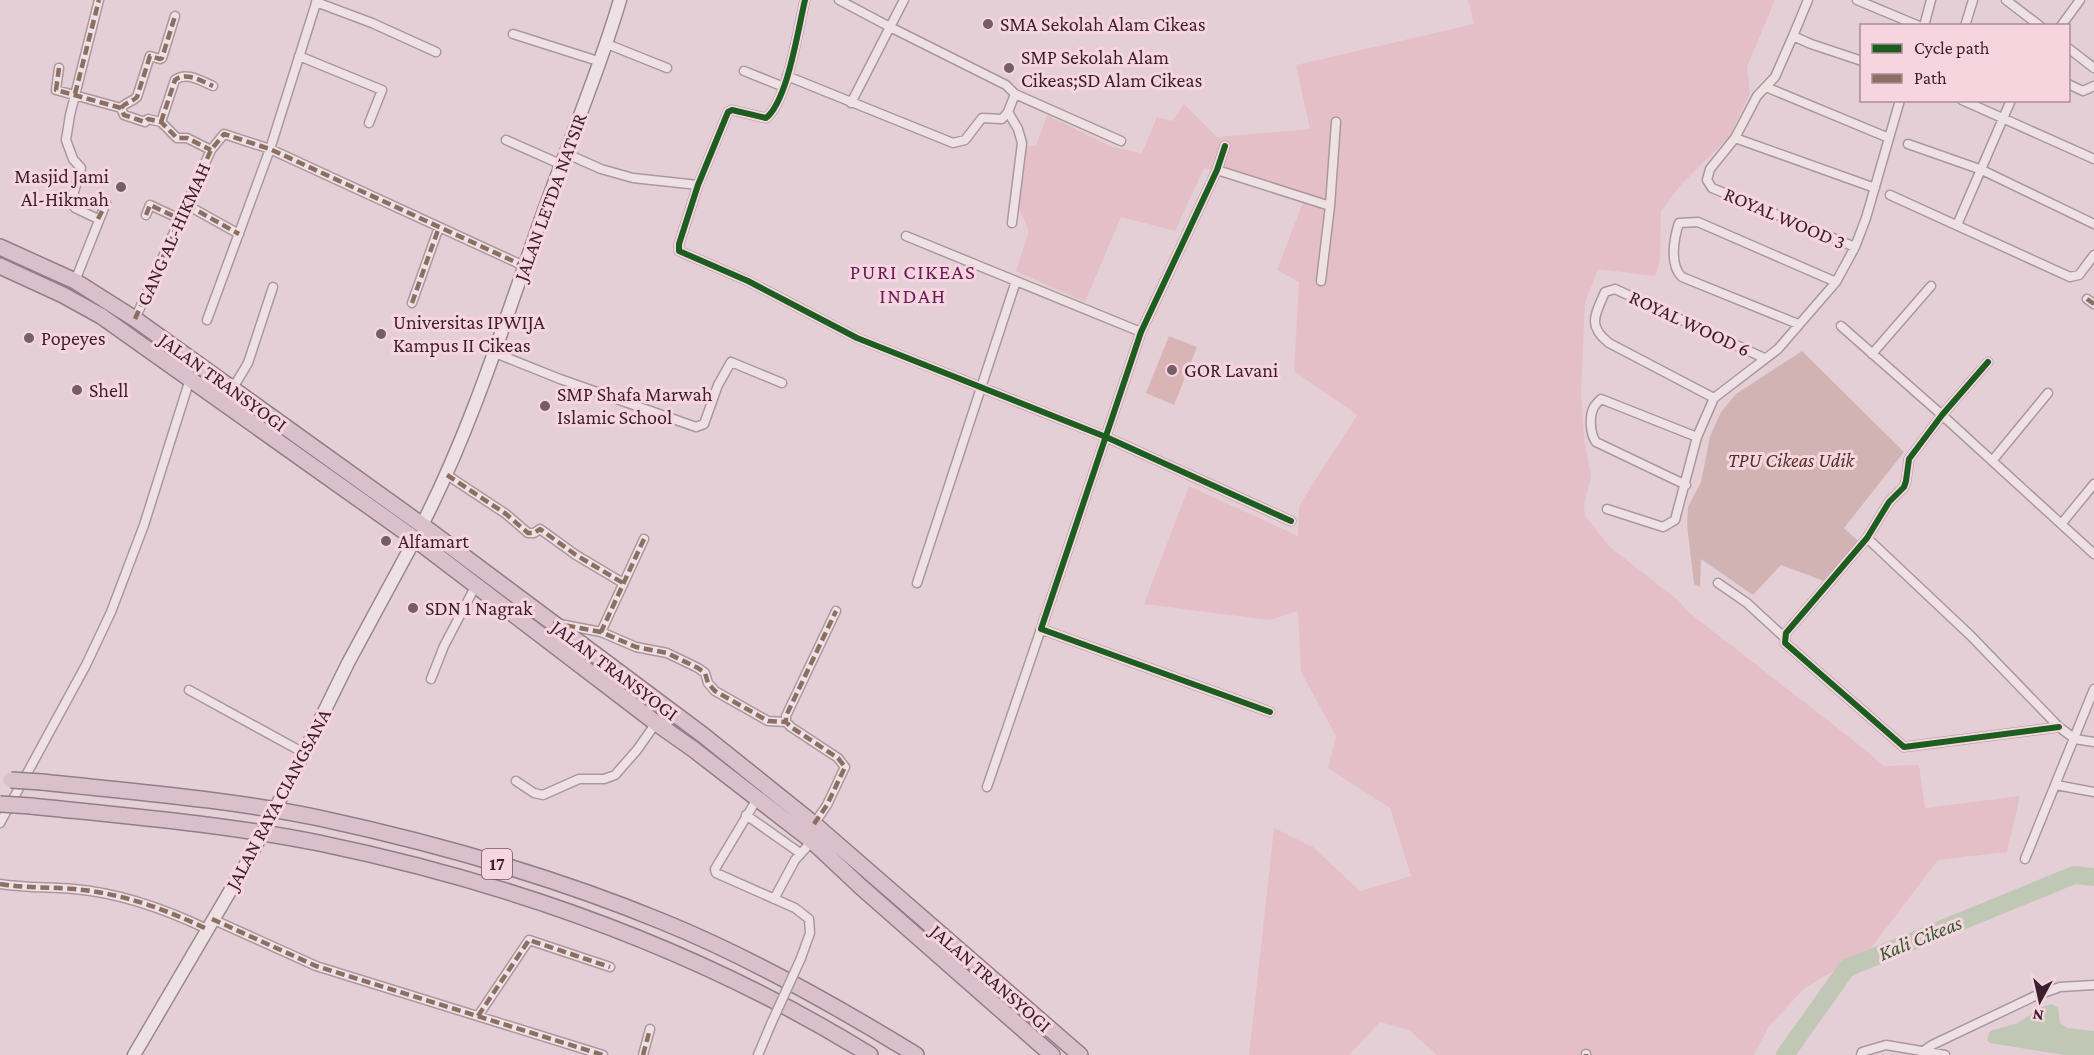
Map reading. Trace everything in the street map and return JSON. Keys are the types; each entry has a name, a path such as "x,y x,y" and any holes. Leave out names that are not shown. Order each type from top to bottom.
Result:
{"highway":[{"name":"JALAN TRANSYOGI","path":"0,247 75,281 135,319 233,388 419,532 476,587 812,841 861,888 1052,1055"},
{"name":"JALAN TRANSYOGI","path":"0,267 63,295 101,316 190,379 553,623 703,735 814,824 1080,1055"},
{"path":"693,749 703,735"},
{"name":"17","path":"5,779 225,802 318,818 455,851 562,883 662,921 769,971 850,1014 916,1055"},
{"name":"17","path":"0,804 222,827 319,843 451,875 555,908 652,944 759,992 835,1033 870,1055"}],"main road":[{"name":"JALAN LETDA NATSIR","path":"419,532 447,475 495,353 563,159 601,63 620,0"},
{"name":"JALAN RAYA CIANGSANA","path":"134,1055 250,857 348,663 419,532"}],"street":[{"path":"98,219 75,208 71,202 81,168 73,159 66,140 99,0"},
{"path":"805,0 784,87 767,118 732,110 728,112 698,185 679,244 679,251 748,280 857,338 1106,437 1291,521"},
{"path":"839,0 1006,86 1015,94 1121,141"},
{"path":"851,104 904,0"},
{"path":"1808,0 1775,77 1749,107 1735,138 1875,188"},
{"path":"1857,0 1916,24"},
{"path":"1922,24 1931,0"},
{"path":"1966,24 1973,0"},
{"path":"2006,0 2037,24"},
{"path":"2062,24 2080,0"},
{"path":"207,320 270,149 317,1 436,52"},
{"path":"121,108 137,97 150,56 162,58 175,16"},
{"path":"513,34 601,63"},
{"path":"1793,36 1860,61"},
{"path":"607,44 667,68"},
{"path":"2070,50 2094,68"},
{"path":"299,56 382,90 369,123"},
{"path":"59,68 56,90 121,108 124,115 145,122 148,119 161,122 177,138 187,138 212,150 224,134 270,149 524,266"},
{"path":"744,71 784,87"},
{"path":"161,122 175,80 180,76 186,75 213,86"},
{"path":"788,76 851,104 953,143 964,140 982,118 1002,119 1015,94"},
{"path":"2070,85 2083,90 2094,86"},
{"path":"1766,87 1888,138"},
{"path":"1607,509 1663,527 1675,520 1697,437 1714,398 1778,349 1836,282 1855,247 1875,188 1899,102"},
{"path":"1966,102 2094,159"},
{"path":"1958,225 2010,102"},
{"path":"1008,111 1018,129 1022,143 1012,223"},
{"path":"1322,281 1336,122"},
{"name":"ROYAL WOOD 3","path":"1735,138 1710,169 1707,177 1712,188 1855,247"},
{"path":"506,140 563,159 633,178 698,185"},
{"path":"1908,144 1982,171 2094,224"},
{"path":"987,787 1142,332 1217,170 1225,146"},
{"name":"GANG AL-HIKMAH","path":"135,319 212,150"},
{"path":"1217,170 1330,206"},
{"path":"1890,195 2070,278 2079,275 2094,255"},
{"path":"75,281 106,203"},
{"path":"146,215 150,205 180,219"},
{"path":"187,205 239,234"},
{"path":"1798,324 1682,277 1675,269 1674,237 1679,223 1698,222 1836,282"},
{"path":"412,303 439,227"},
{"path":"906,236 1142,332"},
{"path":"917,583 1016,281"},
{"path":"1872,354 1931,286"},
{"path":"233,388 248,363 273,287"},
{"name":"ROYAL WOOD 6","path":"1714,398 1601,337 1594,327 1595,315 1605,292 1615,288 1764,358"},
{"path":"1841,326 2094,554"},
{"path":"495,353 560,379 696,427 704,424 718,385 731,362 782,383"},
{"path":"1988,362 1942,415 1909,459 1904,487 1889,502 1867,538 1786,633 1785,644 1904,747 2059,727"},
{"path":"0,823 86,665 111,612 144,525 190,379"},
{"path":"1992,461 2048,393"},
{"path":"1686,485 1593,440 1591,425 1594,406 1601,399 1697,437"},
{"path":"447,475 506,514 528,533 534,533 540,529 576,555 623,583"},
{"path":"2061,523 2094,484"},
{"path":"1867,538 1971,636 2059,727 2075,739 2094,742"},
{"path":"601,632 644,539"},
{"path":"1718,583 1747,603 1785,638"},
{"path":"431,679 444,646 476,587"},
{"path":"786,722 786,716 836,611"},
{"path":"553,623 601,632 636,647 666,653 698,668 705,673 708,683 716,690 768,721 786,722 838,758 845,767 827,805 814,824"},
{"path":"1041,629 1270,712"},
{"path":"2025,859 2094,689"},
{"path":"189,690 304,753"},
{"path":"516,781 534,793 543,795 579,779 604,779 615,775 656,723"},
{"path":"2056,785 2094,792"},
{"path":"757,799 714,869 716,873 795,908 809,919 810,933 758,1055"},
{"path":"746,815 800,853"},
{"path":"774,899 800,853 812,841"},
{"path":"0,884 75,889 131,898 182,917 210,924 316,966 603,1055"},
{"path":"478,1016 529,940 610,967"},
{"path":"1922,1052 1932,1045 2035,996 2060,987 2094,985"},
{"path":"643,1055 650,1029"},
{"path":"1860,1055 1862,1052 1886,1046 1945,1055"}],"shaded area":[{"path":"1468,0 1775,0 1747,67 1750,93 1729,137 1680,186 1661,211 1660,261 1655,276 1598,269 1585,303 1581,392 1584,438 1591,476 1584,505 1585,516 1610,547 1679,601 1687,611 1884,766 1919,765 1925,808 2020,796 2007,852 1938,860 1871,948 1804,989 1769,1026 1754,1055 1437,1055 1409,1030 1380,1022 1349,1055 1249,1055 1274,828 1313,847 1360,891 1411,876 1390,808 1328,768 1336,736 1301,672 1298,611 1269,620 1144,604 1189,486 1298,536 1299,506 1357,415 1294,371 1299,282 1277,270 1305,197 1204,168 1175,231 1121,217 1085,302 1016,271 1029,231 1010,189 1020,146 1036,146 1047,115 1112,147 1142,153 1157,117 1172,121 1184,104 1217,137 1310,129 1296,65 1474,24"},
{"name":"GOR Lavani","path":"1169,336 1197,347 1174,405 1146,393"},
{"path":"2052,1004 2058,1008 2060,1023 2067,1028 2094,1031 2094,1055 2064,1055 1990,1043 1987,1040 1990,1031 2018,1023 2042,1007"}],"green space":[{"name":"TPU Cikeas Udik","path":"1802,351 1904,452 1844,528 1862,545 1835,585 1781,565 1753,595 1701,559 1700,587 1694,584 1687,525 1688,507 1701,482 1710,436 1721,412 1736,394"}],"waterway":[{"name":"Kali Cikeas","path":"1785,1055 1847,968 2074,875 2094,877"}],"marked path":[{"path":"75,94 99,0"},
{"path":"121,108 137,97 150,56 162,58 175,16"},
{"path":"59,68 56,90 121,108 124,115 145,122 148,119 161,122 177,138 187,138 211,150"},
{"path":"161,122 175,80 179,77 189,77 213,86"},
{"path":"135,319 211,150 224,134 270,149 524,266"},
{"path":"98,219 106,203"},
{"path":"146,215 150,205 180,219"},
{"path":"187,205 239,234"},
{"path":"412,303 439,227"},
{"path":"2087,299 2094,304"},
{"path":"447,475 506,514 528,533 534,533 540,529 576,555 623,583"},
{"path":"644,539 601,632 636,647 667,653 698,668 705,673 708,683 715,691 768,721 786,722"},
{"path":"814,824 827,805 845,767 838,758 791,727 786,722 786,716 836,611"},
{"path":"553,623 601,632"},
{"path":"0,884 109,894 159,909 207,929"},
{"path":"212,919 316,966 603,1055"},
{"path":"478,1016 529,940 610,967"},
{"path":"643,1055 650,1029"}],"cycle path":[{"path":"805,0 791,63 774,109 766,118 732,110 728,112 698,185 679,244 679,251 748,281 857,338 1106,437 1291,521"},
{"path":"1225,146 1217,170 1141,332 1041,629 1270,712"},
{"path":"1988,362 1942,415 1909,459 1904,487 1889,502 1867,538 1786,633 1785,643 1904,747 2059,727"}],"place":[{"name":"SMA Sekolah Alam Cikeas","path":"988,24"},
{"name":"SMP Sekolah Alam Cikeas;SD Alam Cikeas","path":"1009,68"},
{"name":"Masjid Jami Al-Hikmah","path":"121,187"},
{"name":"Universitas IPWIJA Kampus II Cikeas","path":"381,334"},
{"name":"Popeyes","path":"29,338"},
{"name":"GOR Lavani","path":"1172,370"},
{"name":"Shell","path":"77,390"},
{"name":"SMP Shafa Marwah Islamic School","path":"545,406"},
{"name":"Alfamart","path":"386,541"},
{"name":"SDN 1 Nagrak","path":"413,608"}],"district":[{"name":"PURI CIKEAS INDAH","path":"913,284"}]}
